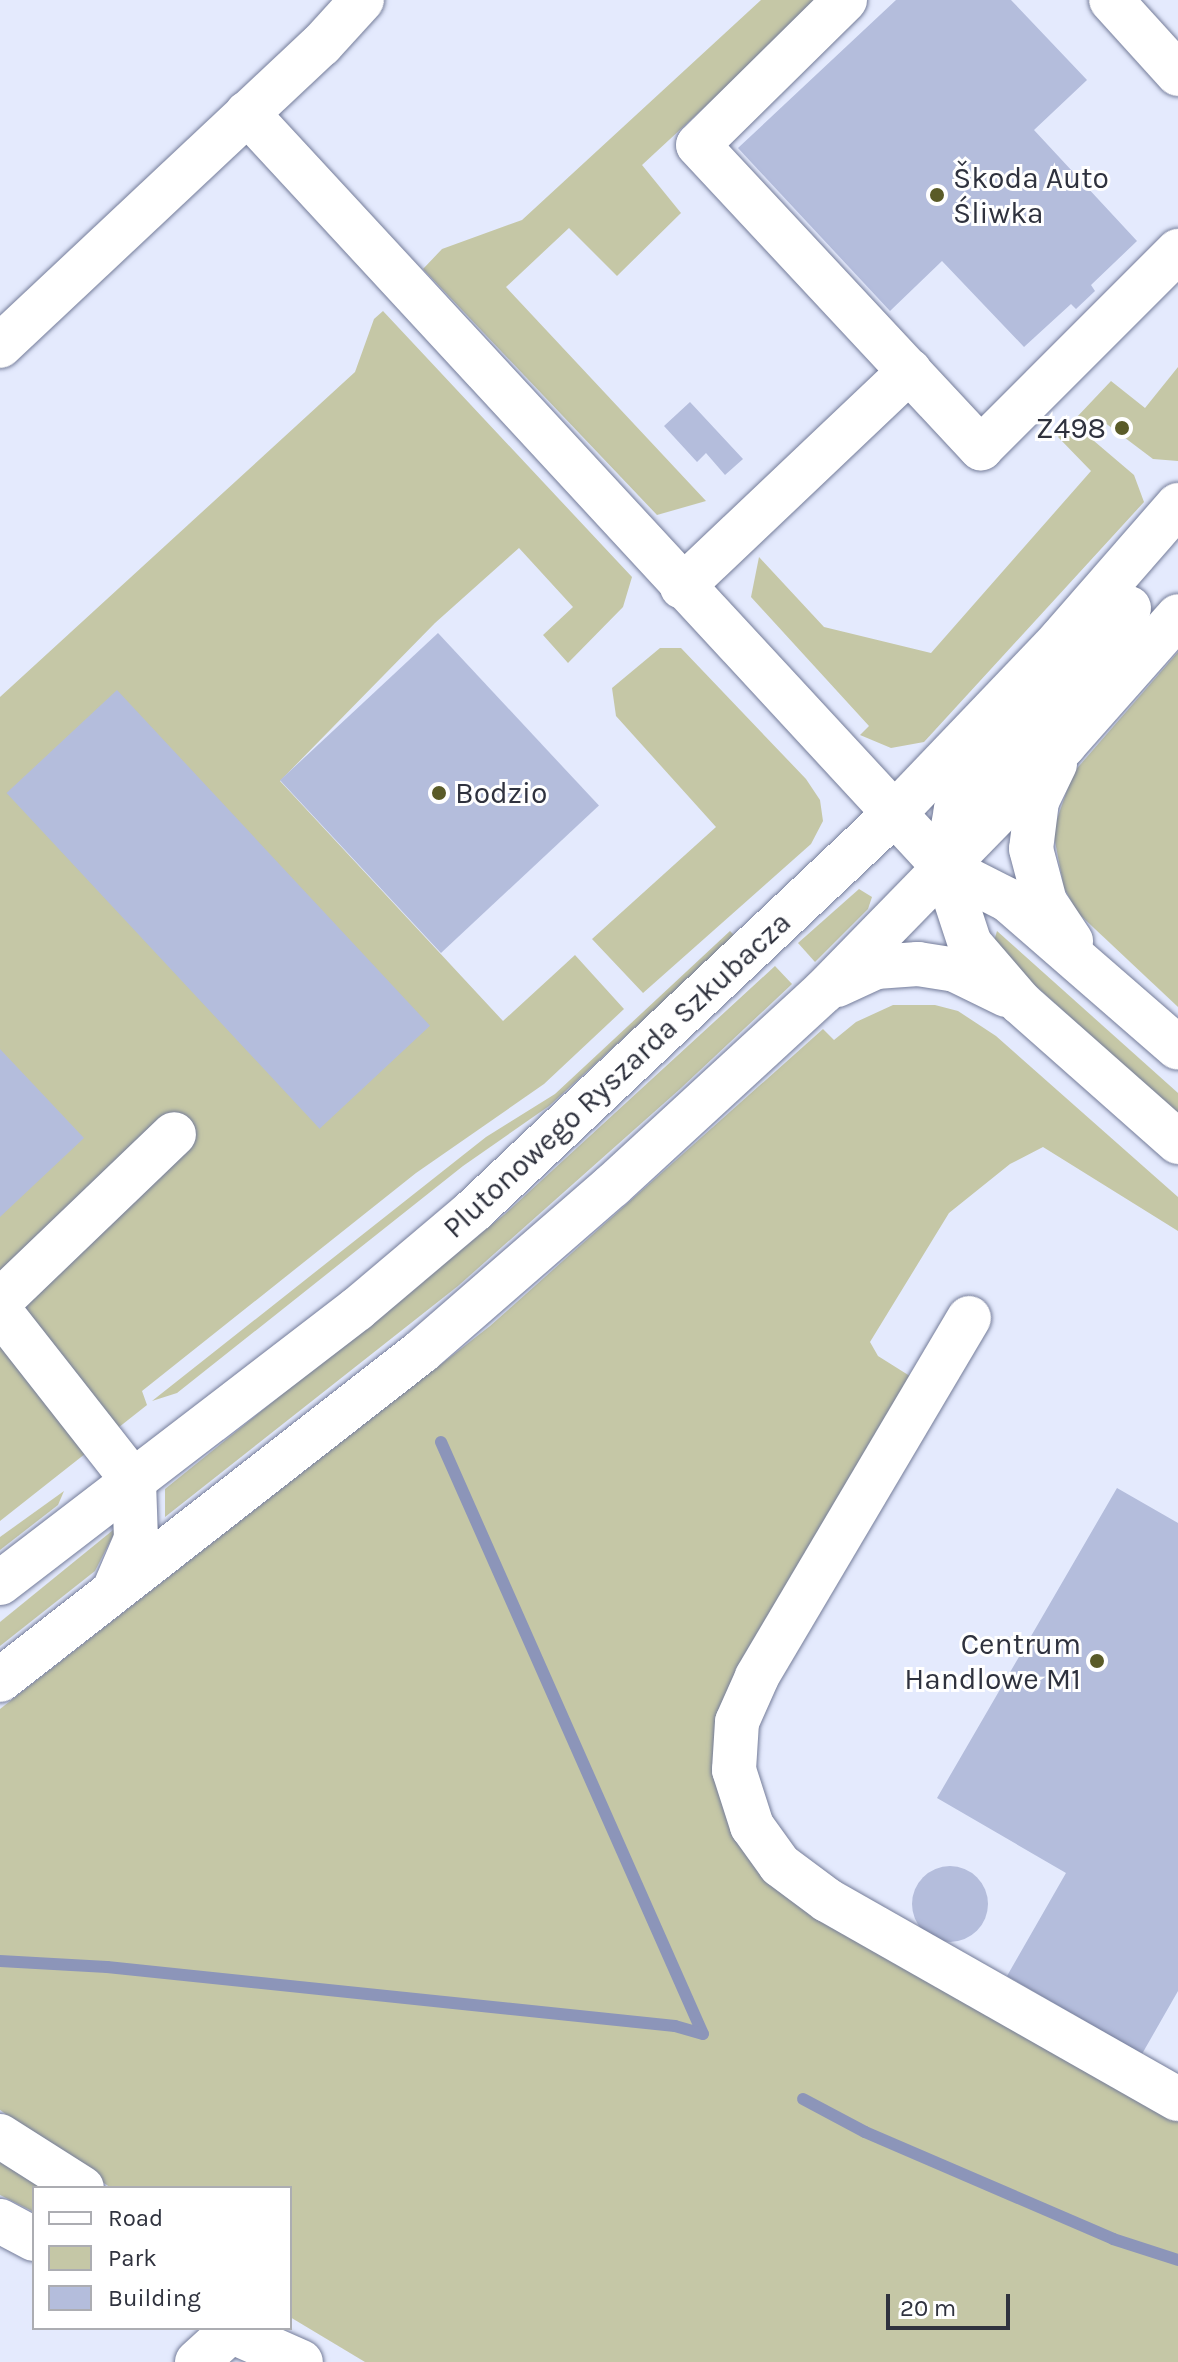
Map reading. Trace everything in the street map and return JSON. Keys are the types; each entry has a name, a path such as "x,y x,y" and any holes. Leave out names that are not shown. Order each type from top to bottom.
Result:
{"street":[{"path":"0,346 362,0"},
{"path":"845,0 698,145 981,448 1178,251"},
{"path":"1111,0 1178,74"},
{"path":"247,113 945,868 1008,900 1088,966 1178,1048"},
{"path":"682,587 910,371"},
{"name":"Plutonowego Ryszarda Szkubacza","path":"0,1583 134,1482 473,1211 893,815 1041,661 1178,505"},
{"path":"1178,550 972,784 956,810 945,868 970,944 1021,1003 1178,1142"},
{"path":"0,1680 496,1290 824,991 1064,745 1178,616"},
{"path":"1064,745 1037,801 1031,849 1045,902 1088,966"},
{"path":"824,991 876,967 918,964 955,970 1021,1003"},
{"path":"0,1301 174,1134"},
{"path":"0,1311 134,1482 136,1539 113,1592"},
{"path":"969,1318 757,1677 737,1722 734,1770 752,1826 780,1865 815,1891 1178,2099"},
{"path":"0,2136 79,2186"},
{"path":"0,2221 32,2238"},
{"path":"197,2362 227,2330 301,2362"},
{"path":"286,2330 333,2362"}],"green space":[{"path":"761,0 820,0 642,165 681,213 617,276 569,228 506,287 706,501 657,515 423,269 442,249 522,220"},
{"path":"383,311 632,577 623,607 568,663 543,635 573,607 519,548 435,623 280,781 503,1021 575,955 624,1009 544,1084 416,1173 142,1391 147,1405 0,1521 0,697 355,372 374,319"},
{"path":"1178,367 1178,461 1153,459 1100,419 1087,435 1134,475 1144,502 924,742 891,748 860,735 869,726 751,597 759,557 824,627 931,653 1091,471 1058,437 1111,381 1145,408"},
{"path":"660,648 681,648 806,779 820,800 823,821 811,844 643,993 592,939 716,827 616,716 612,688"},
{"path":"1178,652 1178,1007 1078,913 1064,888 1053,831 1073,773"},
{"path":"859,889 872,897 868,909 815,962 798,943"},
{"path":"730,931 735,936 549,1106 463,1166 177,1393 152,1401 486,1137 555,1094"},
{"path":"997,931 1178,1093 1178,1115 1004,957 994,941"},
{"path":"775,966 792,984 680,1089 458,1286 165,1517 165,1489 505,1214"},
{"path":"893,1005 935,1005 958,1011 996,1036 1178,1197 1178,1231 1043,1147 1010,1164 949,1213 870,1342 878,1356 913,1378 746,1664 725,1807 986,2010 1178,2122 1178,2362 365,2362 292,2318 292,2186 108,2186 0,2110 0,1709 490,1326 823,1029 834,1040 856,1022"},
{"path":"64,1491 58,1505 0,1550 0,1537"},
{"path":"118,1526 95,1571 0,1646 0,1622"},
{"path":"0,2162 39,2186 32,2186 32,2211 0,2195"}],"building":[{"name":"Škoda Auto Śliwka","path":"896,0 1011,0 1087,80 1034,130 1137,241 1091,285 1095,291 1076,309 1071,304 1024,347 942,261 890,311 738,148"},
{"path":"690,402 743,459 725,475 706,453 697,462 664,426"},
{"name":"Z498","path":"1119,418 1132,429 1124,438 1111,427"},
{"name":"Bodzio","path":"438,633 599,806 441,953 280,780"},
{"path":"117,690 430,1026 320,1129 7,793"},
{"path":"0,1049 84,1138 0,1217"},
{"name":"Centrum Handlowe M1","path":"1117,1488 1178,1523 1178,1991 1142,2054 1007,1976 1066,1873 937,1798"},
{"path":"950,1866 965,1869 977,1877 985,1889 988,1904 985,1919 977,1931 965,1939 950,1942 935,1939 923,1931 915,1919 912,1904 915,1889 923,1877 935,1869"}],"waterway":[{"path":"441,1442 703,2034"},
{"path":"0,1961 107,1967 675,2026 703,2034"},
{"path":"803,2099 865,2132 1113,2239 1178,2260"}],"place":[{"name":"Škoda Auto Śliwka","path":"937,195"},
{"name":"Z498","path":"1122,428"},
{"name":"Bodzio","path":"439,793"},
{"name":"Centrum Handlowe M1","path":"1097,1661"}]}
